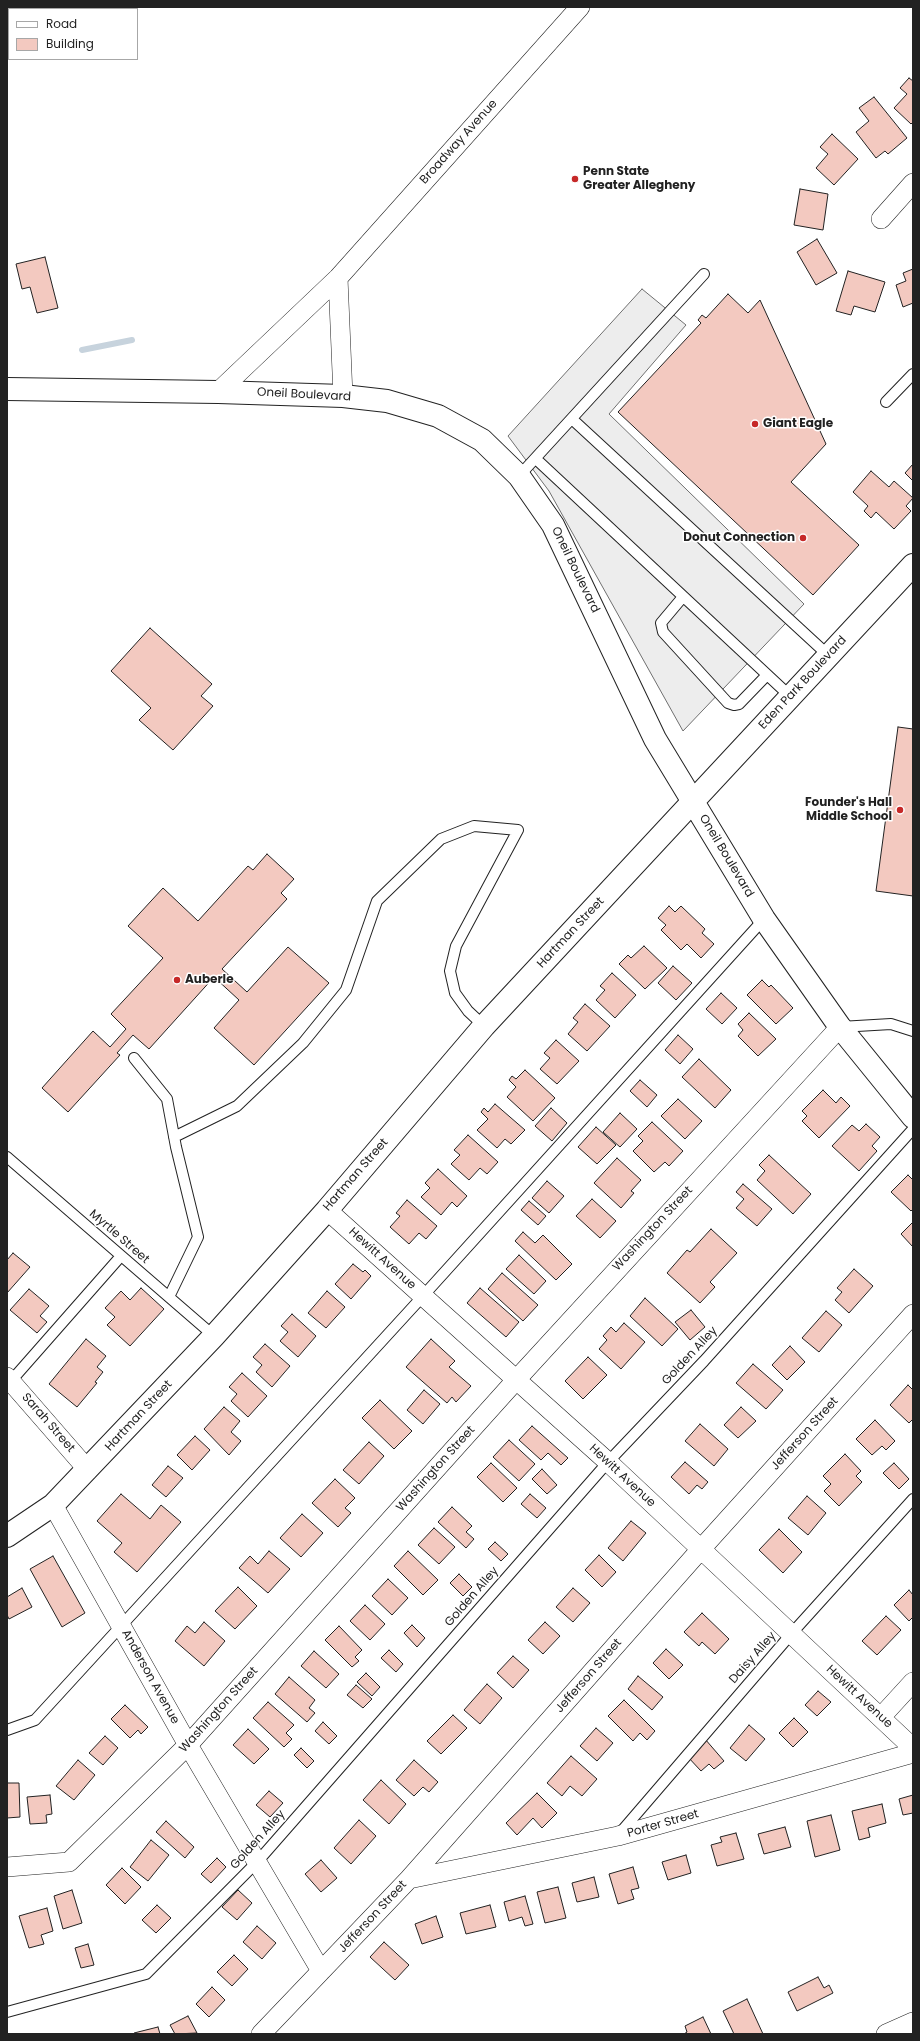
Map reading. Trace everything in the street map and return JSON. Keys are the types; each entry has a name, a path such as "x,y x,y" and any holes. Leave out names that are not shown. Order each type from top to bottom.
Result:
{"main road":[{"name":"Oneil Boulevard","path":"7,389 218,392 343,396 387,401 438,416 482,440 520,476 553,525 655,739 764,919 840,1027 913,1117"},
{"name":"Eden Park Boulevard","path":"693,802 913,565"},
{"name":"Hartman Street","path":"7,1536 53,1505 214,1336 327,1210 484,1026 693,802"}],"street":[{"name":"Broadway Avenue","path":"218,392 338,278 580,7"},
{"path":"881,219 913,183"},
{"path":"338,278 343,396"},
{"name":"Washington Street","path":"7,1867 69,1862 188,1745 516,1380 840,1027"},
{"name":"Hewitt Avenue","path":"327,1210 608,1462 913,1748"},
{"name":"Jefferson Street","path":"261,2034 409,1879 701,1549 913,1314"},
{"name":"Sarah Street","path":"9,1379 88,1470"},
{"name":"Anderson Avenue","path":"53,1505 188,1745 258,1861 321,1971"},
{"path":"881,1717 913,1682"},
{"name":"Porter Street","path":"409,1879 618,1836 913,1753"},
{"path":"886,2034 912,2026"}],"lane":[{"path":"520,476 704,274"},
{"path":"886,402 913,374"},
{"path":"572,419 829,656"},
{"path":"536,459 682,598 790,697"},
{"path":"682,598 661,623 663,632 728,703 734,705 738,704 767,675"},
{"path":"174,1137 237,1106 303,1043 346,990 377,901 441,839 474,826 518,830 456,946 450,971 455,994 484,1026"},
{"path":"7,1730 35,1720 423,1296 764,919"},
{"path":"840,1027 891,1024 913,1031"},
{"path":"134,1058 167,1099 174,1137 198,1237 169,1297"},
{"name":"Golden Alley","path":"7,2012 146,1974 258,1861 608,1462 704,1361 913,1129"},
{"name":"Myrtle Street","path":"7,1157 214,1336"},
{"path":"9,1379 121,1256"},
{"name":"Daisy Alley","path":"618,1836 792,1633 913,1499"}],"shaded area":[{"path":"642,289 686,325 609,414 804,604 683,731 549,491 508,436"}],"building":[{"path":"909,78 913,81 913,122 911,124 894,108 907,94 900,88"},
{"path":"874,97 907,138 888,154 885,151 876,158 856,132 869,121 859,108"},
{"path":"832,134 858,159 834,185 816,168 828,154 820,147"},
{"path":"800,189 828,194 823,230 794,225"},
{"path":"817,239 837,273 816,285 797,252"},
{"path":"45,257 58,308 37,313 30,287 22,289 16,264"},
{"path":"913,269 913,303 903,307 896,285 906,281 903,273"},
{"path":"848,271 885,282 875,312 854,306 851,315 836,311"},
{"path":"728,294 748,313 760,300 826,444 791,482 859,545 813,595 618,412 701,323 698,320 702,315 706,318"},
{"path":"913,464 913,481 905,473"},
{"path":"871,471 889,487 894,481 913,498 906,506 911,511 894,529 876,512 871,518 864,511 868,506 853,492"},
{"path":"150,628 212,684 201,696 213,706 173,750 139,720 151,708 111,671"},
{"name":"Founder's Hall Middle School","path":"898,727 913,729 913,896 876,891"},
{"name":"Auberle","path":"267,854 294,879 281,893 287,899 222,969 247,992 288,947 329,983 254,1065 214,1028 239,1000 214,977 149,1049 133,1035 117,1053 120,1055 68,1112 42,1088 93,1031 110,1047 126,1029 111,1014 163,958 128,926 163,888 198,921 248,866 253,870"},
{"path":"669,906 675,912 681,906 705,929 702,933 714,944 701,958 687,944 681,950 661,930 666,925 658,918"},
{"path":"644,946 667,968 645,989 619,964 628,955 631,958"},
{"path":"673,966 692,983 676,1000 658,983"},
{"path":"612,973 636,995 615,1018 596,1000 605,990 600,986"},
{"path":"762,980 769,987 771,985 793,1008 776,1024 747,995"},
{"path":"721,993 737,1008 722,1024 706,1009"},
{"path":"585,1004 610,1026 587,1051 568,1034 578,1022 573,1018"},
{"path":"749,1013 776,1039 758,1056 738,1036 743,1030 738,1024"},
{"path":"678,1035 693,1049 680,1064 665,1050"},
{"path":"556,1040 579,1061 557,1084 540,1069 550,1058 544,1053"},
{"path":"699,1059 731,1090 715,1108 682,1077"},
{"path":"525,1070 555,1098 533,1121 507,1097 516,1087 509,1080 512,1076 516,1079"},
{"path":"640,1080 657,1095 647,1107 630,1091"},
{"path":"823,1090 836,1103 841,1097 850,1106 819,1138 802,1121 807,1116 802,1111"},
{"path":"678,1099 702,1121 685,1139 661,1116"},
{"path":"495,1104 525,1130 511,1144 505,1139 497,1148 477,1130 488,1119 481,1112 484,1108 488,1112"},
{"path":"551,1108 567,1123 552,1141 535,1126"},
{"path":"620,1113 637,1129 620,1147 603,1132"},
{"path":"652,1122 683,1151 669,1166 665,1162 654,1172 633,1151 643,1141 638,1136"},
{"path":"866,1124 880,1137 872,1146 877,1151 859,1171 832,1146 852,1125 859,1131"},
{"path":"596,1127 616,1145 597,1164 578,1147"},
{"path":"468,1135 498,1162 487,1174 480,1168 469,1180 451,1164 460,1155 454,1150"},
{"path":"769,1155 811,1194 793,1214 757,1180 765,1171 759,1165"},
{"path":"617,1158 641,1180 631,1191 634,1193 621,1208 594,1183"},
{"path":"438,1169 467,1196 457,1207 452,1202 441,1215 421,1197 430,1188 425,1183"},
{"path":"908,1175 913,1180 913,1209 911,1211 891,1192"},
{"path":"547,1181 564,1196 549,1213 532,1198"},
{"path":"743,1184 772,1209 757,1226 736,1208 744,1199 736,1192"},
{"path":"592,1199 616,1221 600,1238 576,1216"},
{"path":"407,1200 437,1226 426,1239 419,1233 409,1244 390,1227 400,1216 396,1213"},
{"path":"529,1201 546,1216 538,1225 521,1210"},
{"path":"913,1222 913,1247 901,1234"},
{"path":"711,1229 737,1253 710,1282 715,1287 700,1303 667,1273 687,1250 690,1252"},
{"path":"523,1232 535,1243 543,1235 572,1264 556,1280 515,1241"},
{"path":"13,1253 30,1267 7,1293 7,1260"},
{"path":"519,1255 546,1281 534,1294 506,1269"},
{"path":"353,1264 363,1272 365,1270 371,1276 351,1299 335,1284"},
{"path":"854,1269 873,1286 849,1313 835,1300 842,1292 837,1288"},
{"path":"502,1273 538,1305 523,1321 488,1289"},
{"path":"141,1288 164,1309 130,1346 107,1325 115,1317 105,1308 121,1291 130,1300"},
{"path":"480,1288 519,1322 506,1337 467,1303"},
{"path":"29,1289 49,1306 40,1316 47,1322 37,1333 10,1310"},
{"path":"327,1291 345,1307 326,1328 308,1313"},
{"path":"645,1298 678,1329 662,1346 630,1316"},
{"path":"691,1310 705,1327 690,1340 675,1322"},
{"path":"826,1311 842,1325 819,1352 802,1338"},
{"path":"292,1314 316,1336 298,1357 280,1341 288,1332 281,1326"},
{"path":"624,1323 645,1342 621,1369 599,1349 607,1340 603,1336 611,1327 616,1332"},
{"path":"86,1339 106,1356 97,1367 103,1372 95,1382 97,1383 77,1407 49,1384"},
{"path":"431,1339 455,1361 449,1367 471,1386 456,1402 452,1397 447,1403 406,1367"},
{"path":"265,1344 290,1366 272,1387 256,1372 262,1365 253,1357"},
{"path":"790,1346 805,1362 787,1380 772,1365"},
{"path":"588,1357 607,1375 583,1399 565,1381"},
{"path":"753,1364 783,1390 766,1409 736,1383"},
{"path":"242,1373 267,1396 248,1417 231,1401 237,1394 229,1387"},
{"path":"908,1385 913,1390 913,1419 909,1423 890,1405"},
{"path":"424,1390 440,1404 423,1424 407,1410"},
{"path":"380,1400 412,1431 394,1449 362,1418"},
{"path":"224,1407 240,1421 231,1432 241,1441 229,1455 204,1429"},
{"path":"741,1407 756,1421 738,1438 724,1425"},
{"path":"875,1420 895,1441 886,1450 882,1446 872,1455 856,1439"},
{"path":"700,1424 728,1449 714,1466 685,1441"},
{"path":"532,1426 568,1458 561,1465 548,1453 541,1460 519,1440"},
{"path":"195,1436 210,1450 192,1470 177,1455"},
{"path":"509,1440 535,1464 519,1481 493,1457"},
{"path":"369,1442 384,1456 359,1484 343,1470"},
{"path":"845,1454 861,1471 856,1476 862,1482 839,1506 824,1491 831,1484 823,1476"},
{"path":"685,1462 708,1482 702,1489 697,1485 689,1494 671,1477"},
{"path":"491,1463 517,1488 503,1502 477,1477"},
{"path":"894,1463 909,1479 899,1489 883,1473"},
{"path":"168,1466 183,1478 166,1497 152,1485"},
{"path":"542,1469 557,1485 547,1494 532,1479"},
{"path":"335,1479 355,1498 345,1508 351,1513 338,1527 312,1503"},
{"path":"121,1494 150,1519 161,1505 181,1522 137,1572 114,1552 122,1543 97,1521"},
{"path":"530,1494 546,1508 537,1518 521,1504"},
{"path":"807,1496 826,1513 808,1535 788,1518"},
{"path":"452,1507 472,1526 466,1532 474,1539 466,1548 438,1522"},
{"path":"302,1514 323,1533 301,1557 280,1538"},
{"path":"631,1521 646,1533 623,1561 608,1548"},
{"path":"434,1528 455,1547 439,1564 418,1545"},
{"path":"779,1529 802,1552 783,1573 759,1550"},
{"path":"495,1542 508,1554 501,1561 488,1549"},
{"path":"269,1551 290,1569 268,1593 239,1568 250,1556 258,1564"},
{"path":"408,1551 438,1580 423,1595 394,1566"},
{"path":"599,1555 616,1572 602,1587 585,1570"},
{"path":"53,1556 85,1613 62,1627 30,1569"},
{"path":"459,1574 472,1587 463,1596 450,1583"},
{"path":"388,1579 408,1598 392,1615 372,1596"},
{"path":"238,1587 257,1606 235,1629 215,1611"},
{"path":"22,1588 32,1607 9,1619 7,1615 7,1597"},
{"path":"573,1588 590,1603 573,1622 556,1607"},
{"path":"909,1590 913,1595 913,1617 909,1621 894,1605"},
{"path":"365,1605 385,1624 370,1640 350,1621"},
{"path":"702,1613 729,1639 715,1654 702,1642 699,1646 684,1632"},
{"path":"886,1616 901,1630 877,1655 862,1641"},
{"path":"204,1622 225,1641 204,1666 175,1641 187,1626 195,1633"},
{"path":"545,1622 560,1636 543,1654 528,1640"},
{"path":"412,1625 425,1638 417,1647 404,1633"},
{"path":"339,1626 362,1650 355,1657 359,1661 352,1667 325,1640"},
{"path":"666,1649 683,1665 669,1679 653,1663"},
{"path":"389,1650 403,1664 396,1672 381,1658"},
{"path":"314,1651 339,1674 326,1688 301,1666"},
{"path":"513,1656 529,1670 513,1688 497,1673"},
{"path":"366,1673 380,1687 372,1696 357,1682"},
{"path":"638,1676 663,1697 652,1710 628,1689"},
{"path":"289,1677 315,1700 309,1708 315,1713 307,1722 275,1694"},
{"path":"487,1684 502,1698 480,1724 464,1710"},
{"path":"356,1685 372,1699 363,1708 347,1695"},
{"path":"818,1691 831,1702 817,1716 805,1705"},
{"path":"624,1700 655,1731 647,1740 640,1733 633,1741 608,1716"},
{"path":"268,1702 294,1725 286,1733 292,1739 284,1747 253,1718"},
{"path":"125,1705 148,1727 141,1734 138,1730 130,1738 111,1719"},
{"path":"453,1715 467,1728 441,1754 427,1741"},
{"path":"794,1718 808,1732 793,1747 779,1733"},
{"path":"323,1722 337,1736 329,1744 315,1731"},
{"path":"749,1725 765,1739 746,1761 730,1748"},
{"path":"596,1728 613,1743 597,1761 580,1746"},
{"path":"248,1729 269,1749 254,1764 233,1745"},
{"path":"105,1736 118,1748 103,1765 89,1753"},
{"path":"705,1739 724,1761 714,1769 709,1764 701,1771 687,1756"},
{"path":"301,1748 314,1761 307,1768 294,1755"},
{"path":"571,1756 597,1779 582,1796 570,1786 562,1796 547,1783"},
{"path":"78,1760 95,1775 74,1800 56,1786"},
{"path":"414,1760 438,1782 429,1792 423,1787 414,1796 396,1780"},
{"path":"381,1780 406,1804 389,1824 363,1800"},
{"path":"7,1783 19,1783 20,1817 7,1818"},
{"path":"269,1791 283,1803 270,1817 256,1805"},
{"path":"537,1793 557,1813 542,1828 533,1818 517,1835 506,1823"},
{"path":"50,1795 52,1814 46,1815 47,1823 30,1824 27,1797"},
{"path":"913,1795 913,1813 903,1815 899,1799"},
{"path":"882,1804 886,1823 868,1828 870,1837 859,1840 852,1811"},
{"path":"831,1815 840,1850 815,1857 807,1821"},
{"path":"359,1820 376,1836 351,1864 334,1848"},
{"path":"166,1821 194,1847 185,1858 156,1832"},
{"path":"785,1827 791,1847 764,1854 758,1834"},
{"path":"736,1833 744,1859 717,1866 711,1845 722,1842 720,1837"},
{"path":"151,1840 169,1855 148,1881 130,1867"},
{"path":"686,1855 691,1873 668,1880 662,1862"},
{"path":"217,1858 226,1867 211,1883 201,1874"},
{"path":"321,1860 337,1878 321,1892 305,1874"},
{"path":"633,1867 639,1888 631,1890 634,1899 618,1904 609,1874"},
{"path":"122,1868 141,1887 125,1904 106,1885"},
{"path":"594,1877 599,1897 577,1902 572,1883"},
{"path":"558,1887 566,1918 545,1923 537,1892"},
{"path":"72,1890 82,1923 63,1929 54,1896"},
{"path":"238,1890 252,1903 237,1920 222,1907"},
{"path":"525,1896 533,1924 525,1926 522,1917 509,1921 504,1902"},
{"path":"157,1905 171,1918 156,1933 142,1920"},
{"path":"490,1905 496,1927 466,1934 460,1913"},
{"path":"47,1908 53,1931 41,1935 44,1944 29,1948 19,1916"},
{"path":"436,1916 443,1937 422,1944 415,1924"},
{"path":"257,1926 276,1943 262,1959 243,1942"},
{"path":"384,1942 409,1965 395,1980 370,1957"},
{"path":"88,1944 94,1965 81,1968 75,1948"},
{"path":"234,1955 248,1969 232,1986 217,1972"},
{"path":"818,1977 824,1988 829,1985 833,1993 797,2011 788,1992"},
{"path":"212,1987 225,2000 209,2017 196,2004"},
{"path":"747,1999 763,2034 734,2034 723,2011"},
{"path":"188,2016 197,2033 175,2034 170,2025"},
{"path":"703,2017 711,2034 684,2034 687,2032 685,2026"},
{"path":"158,2027 160,2034 134,2034 134,2033"}],"waterway":[{"path":"82,350 132,340"}],"place":[{"name":"Penn State Greater Allegheny","path":"575,179"},
{"name":"Giant Eagle","path":"755,424"},
{"name":"Donut Connection","path":"803,538"},
{"name":"Founder's Hall Middle School","path":"900,810"},
{"name":"Auberle","path":"177,980"}]}
